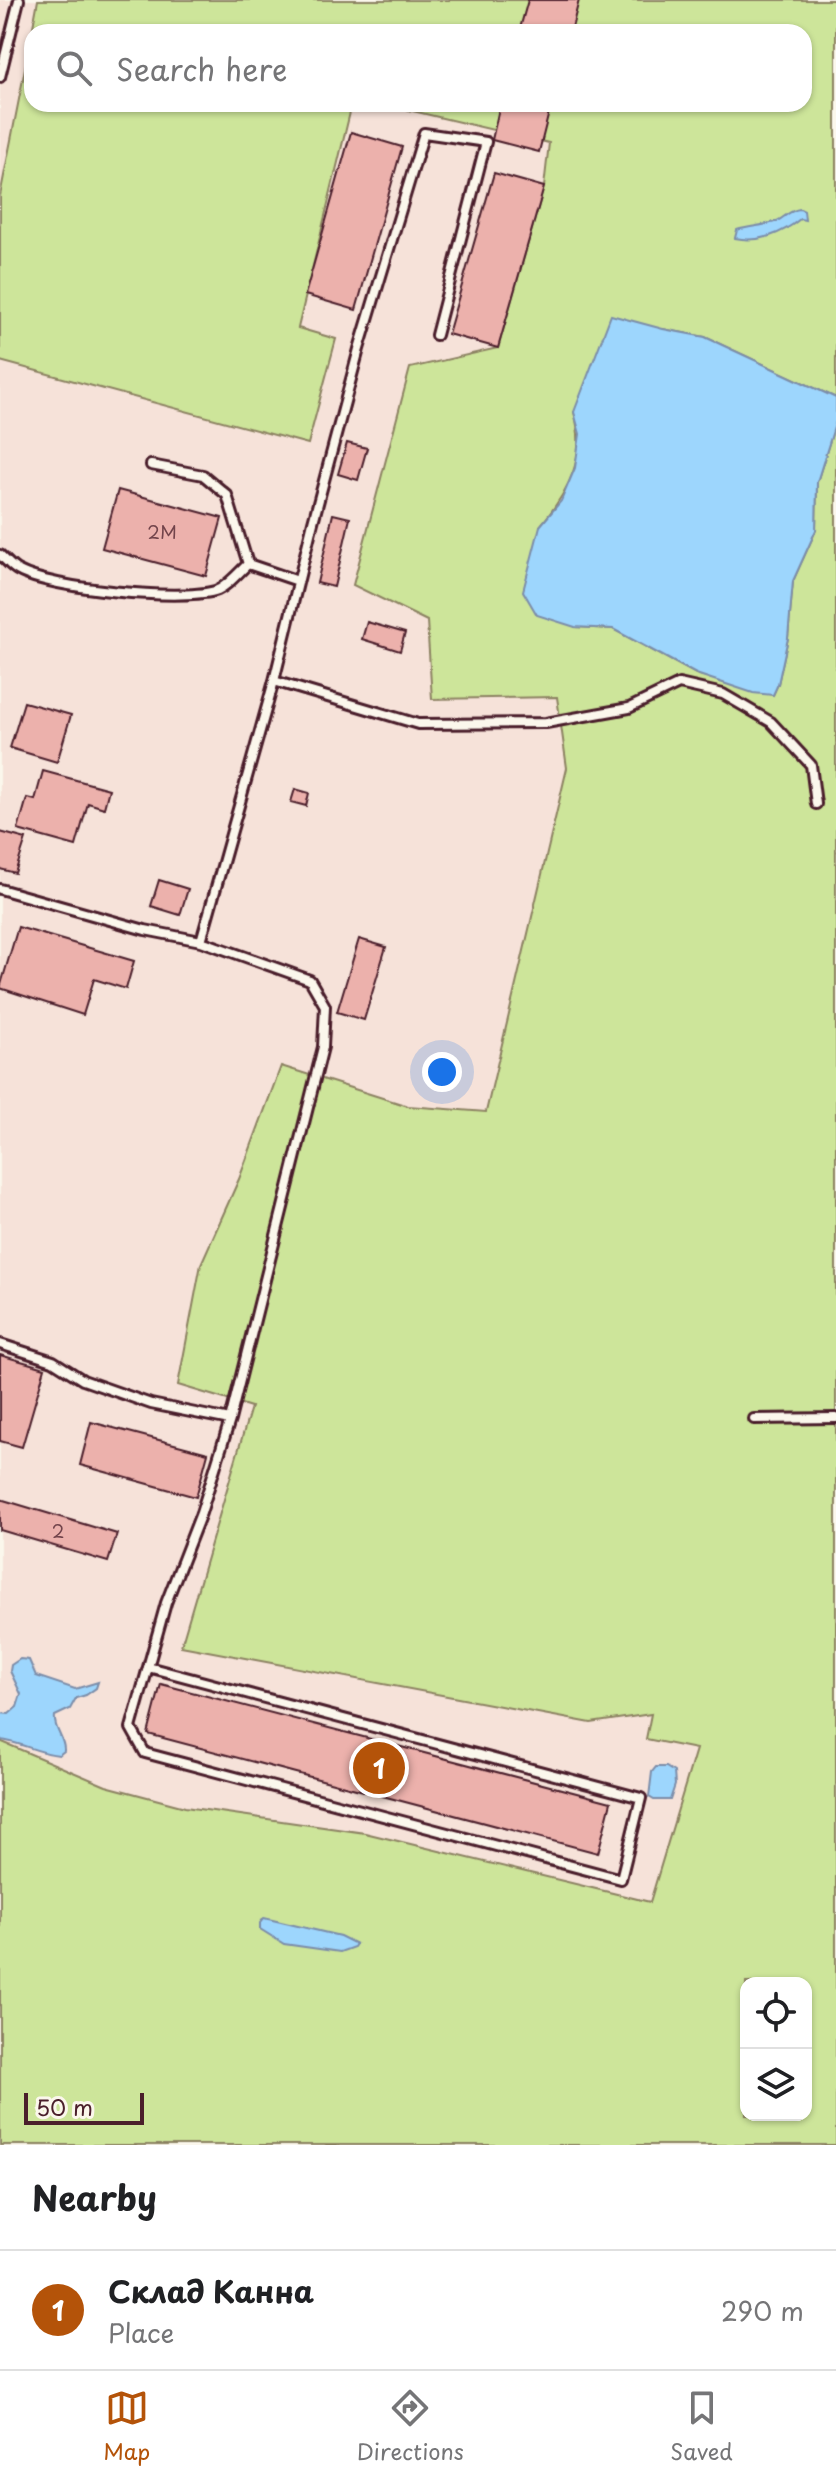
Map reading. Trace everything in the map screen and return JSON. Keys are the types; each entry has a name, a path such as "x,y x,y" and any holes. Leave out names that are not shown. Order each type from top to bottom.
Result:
{"lane":[{"path":"0,77 19,0"},
{"path":"201,941 274,681 359,349 424,133 486,142 436,335"},
{"path":"151,465 203,475 227,495 248,564"},
{"path":"0,555 18,571 54,581 109,591 162,595 217,591 248,564"},
{"path":"248,564 298,581"},
{"path":"274,681 418,724 546,723 629,708 679,684 723,694 771,722 811,765 816,804"},
{"path":"0,889 145,930 201,941 310,980 325,1006 323,1047 230,1420 201,1513 166,1603 148,1667 131,1728 145,1753 621,1879 641,1798 148,1667"},
{"path":"0,1344 53,1361 83,1380 151,1404 230,1420"},
{"path":"754,1419 836,1418"}],"shaded area":[{"path":"0,0 40,0 34,24 24,24 24,73 0,195"},
{"path":"350,112 418,112 549,142 544,187 498,348 427,621 432,699 557,697 567,768 461,1218 763,1307 646,1739 697,1749 650,1903 365,1833 185,1807 106,1786 0,1741 0,361 308,444 298,329"}],"green space":[{"path":"38,0 836,0 836,398 705,337 663,329 574,412 578,444 573,473 540,526 575,627 613,629 696,674 773,695 788,638 793,581 816,530 817,482 836,421 836,2145 0,2145 0,1741 106,1786 185,1807 365,1833 650,1902 696,1749 646,1739 651,1714 591,1723 181,1646 251,1407 178,1385 201,1264 239,1179 281,1066 408,1106 486,1112 567,768 557,697 432,699 427,621 353,585 410,368 498,348 544,187 549,143 417,112 812,112 812,24 34,24"},
{"path":"24,74 24,112 350,112 298,328 336,339 308,444 0,361 0,196"}],"water":[{"path":"800,209 804,211 805,220 800,219 778,233 753,239 735,238 737,230 772,223"},
{"path":"611,315 705,337 836,398 836,421 817,482 816,530 793,581 788,638 773,695 753,693 696,674 613,629 575,627 537,615 523,591 540,526 561,501 575,468 580,434 574,412"},
{"path":"20,1659 29,1660 36,1676 75,1689 98,1682 96,1688 76,1698 70,1709 55,1716 64,1746 64,1751 59,1755 0,1740 0,1713 9,1714 17,1707 21,1694 10,1671 11,1665"},
{"path":"656,1767 666,1767 674,1772 675,1785 670,1800 649,1797 652,1772"},
{"path":"264,1918 340,1936 356,1944 340,1952 284,1944 260,1929"}],"building":[{"path":"528,0 579,0 573,24 521,24"},
{"path":"498,112 549,112 539,152 492,140"},
{"path":"351,132 402,147 356,310 305,295"},
{"path":"494,173 544,187 498,348 448,334"},
{"path":"347,443 367,448 358,480 338,474"},
{"path":"118,490 222,518 206,576 102,548"},
{"path":"333,514 350,518 334,587 317,583"},
{"path":"367,622 405,633 400,651 362,639"},
{"path":"24,702 71,715 57,762 10,748"},
{"path":"43,771 109,789 104,808 88,803 76,846 18,830 27,798 35,800"},
{"path":"295,789 309,793 306,806 291,802"},
{"path":"0,832 26,839 15,873 0,869"},
{"path":"159,880 188,889 180,915 151,906"},
{"path":"18,927 134,961 126,989 94,979 83,1015 0,988"},
{"path":"359,939 386,947 364,1020 337,1012"},
{"path":"0,1355 45,1368 22,1447 0,1441"},
{"path":"91,1422 208,1453 196,1497 80,1465"},
{"path":"0,1499 117,1534 108,1562 0,1530"},
{"path":"161,1684 611,1802 598,1853 148,1734"}],"place":[{"name":"Склад Канна","path":"379,1768"}]}
